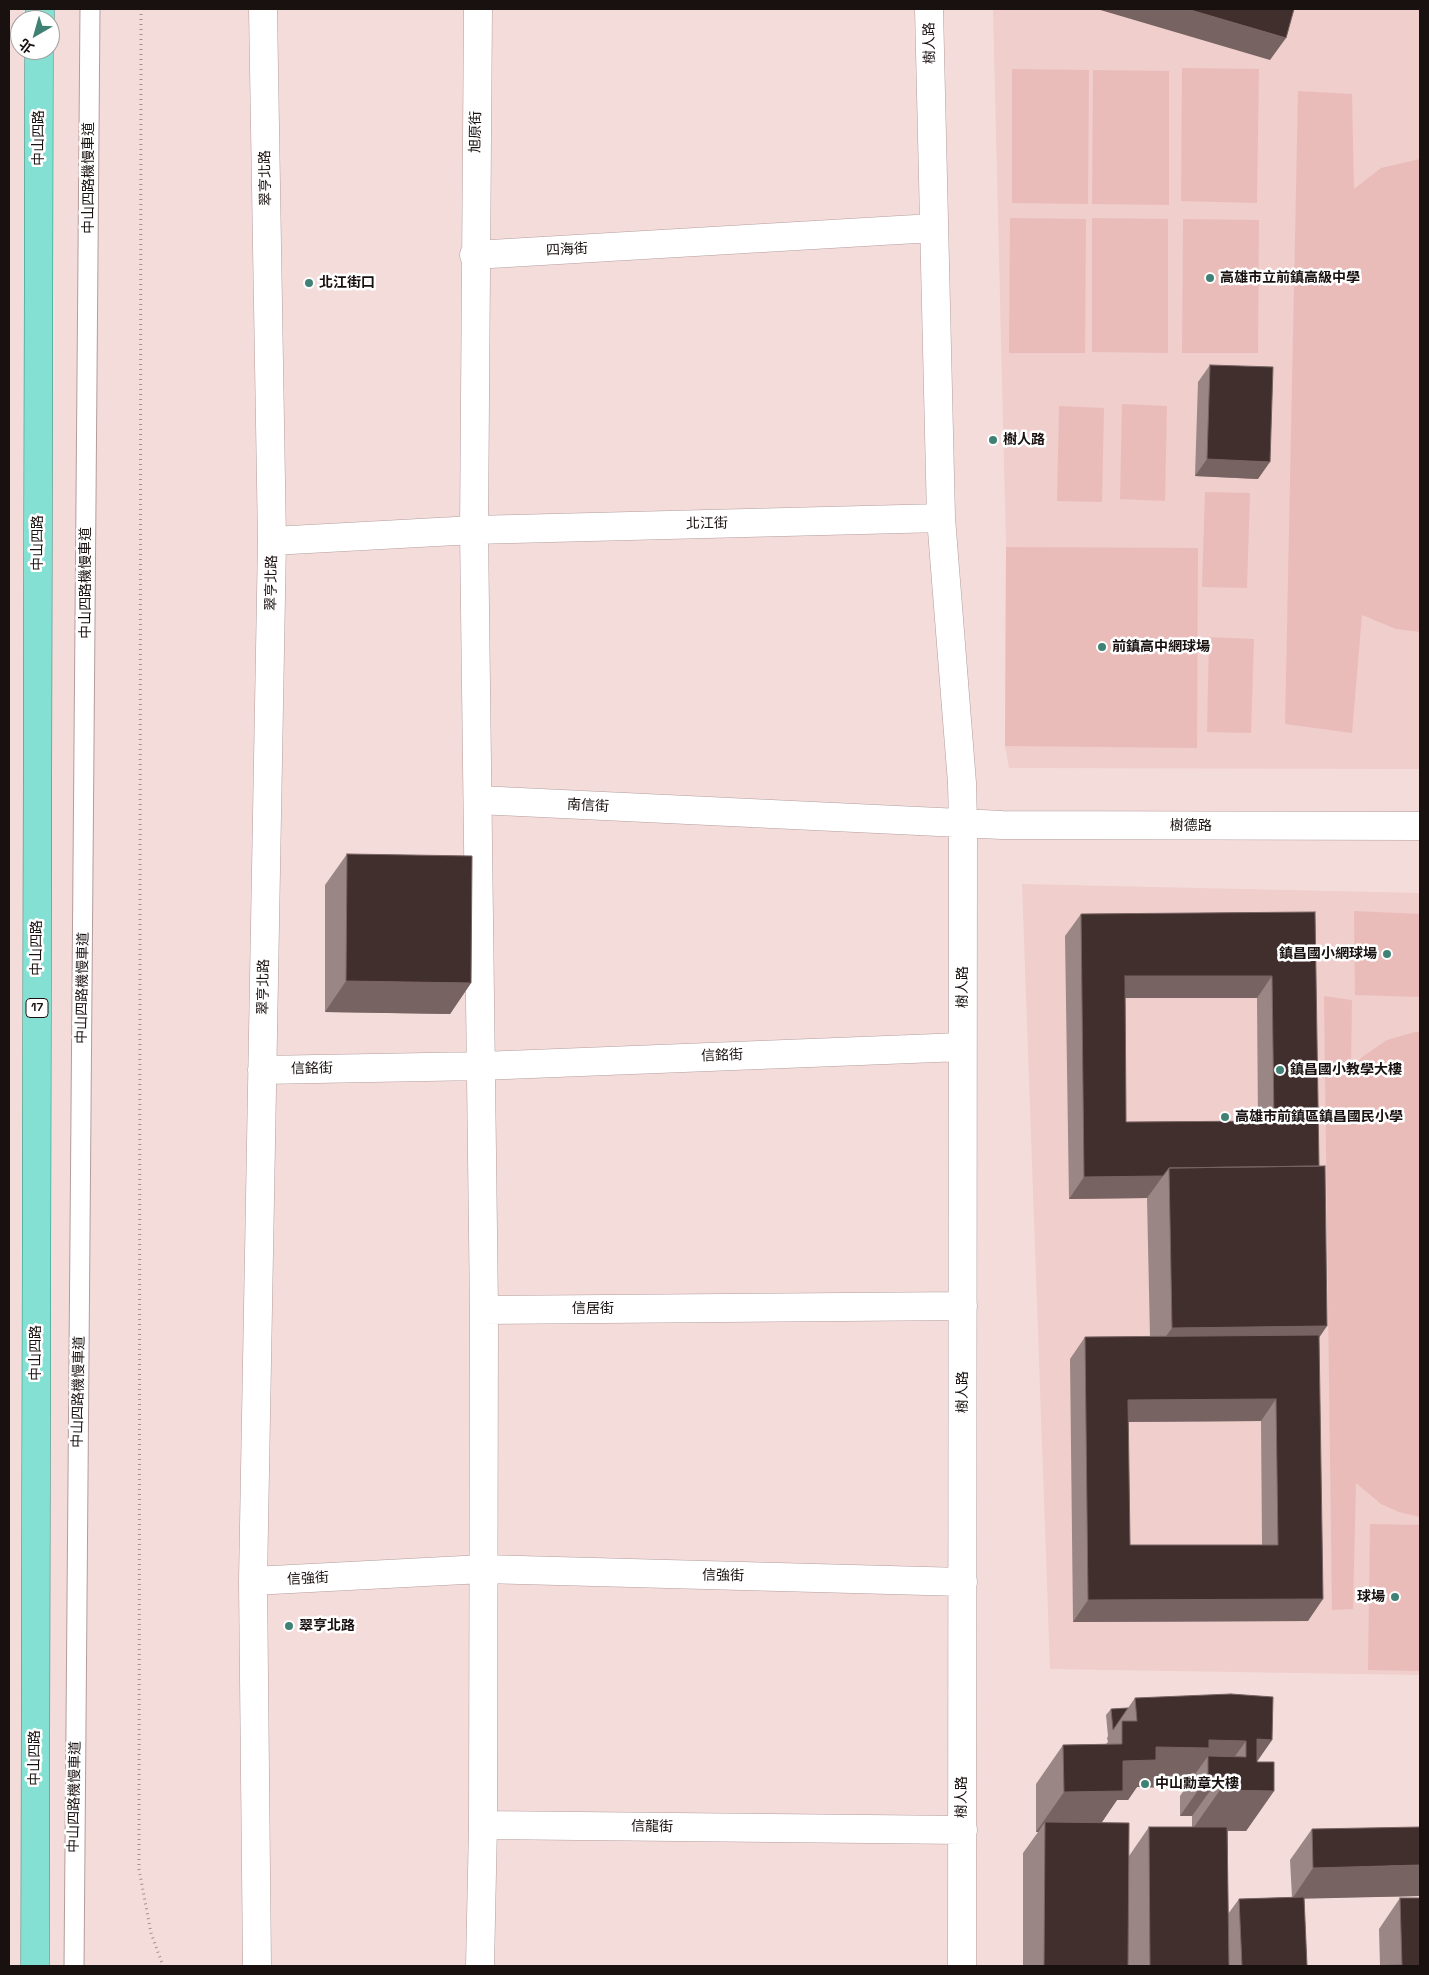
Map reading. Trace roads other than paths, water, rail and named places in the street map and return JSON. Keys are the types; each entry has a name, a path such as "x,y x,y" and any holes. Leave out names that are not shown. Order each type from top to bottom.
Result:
{"main road":[{"name":"中山四路","path":"35,1966 40,60"}],"street":[{"name":"翠亨北路","path":"257,1966 253,1581 272,541 263,9"},
{"name":"旭原街","path":"474,255 478,9"},
{"name":"樹人路","path":"929,9 941,518 962,783 963,824 962,1966"},
{"name":"四海街","path":"474,255 933,228"},
{"path":"474,255 474,530 484,1310 483,1825 480,1966"},
{"name":"北江街","path":"272,541 474,530 941,518"},
{"name":"南信街","path":"478,800 963,824"},
{"name":"樹德路","path":"963,824 1420,826"},
{"name":"信銘街","path":"262,1070 481,1066 962,1047"},
{"name":"信居街","path":"484,1310 963,1306"},
{"name":"信強街","path":"253,1581 483,1569 962,1582"},
{"name":"信龍街","path":"483,1825 962,1830"}],"lane":[{"name":"中山四路機慢車道","path":"74,1966 90,9"}],"place":[{"name":"高雄市立前鎮高級中學","path":"1210,278"},
{"name":"北江街口","path":"309,283"},
{"name":"樹人路","path":"993,440"},
{"name":"前鎮高中網球場","path":"1102,647"},
{"name":"鎮昌國小網球場","path":"1387,954"},
{"name":"鎮昌國小教學大樓","path":"1280,1070"},
{"name":"高雄市前鎮區鎮昌國民小學","path":"1225,1117"},
{"name":"球場","path":"1395,1597"},
{"name":"翠亨北路","path":"289,1626"},
{"name":"中山勳章大樓","path":"1145,1784"}]}
